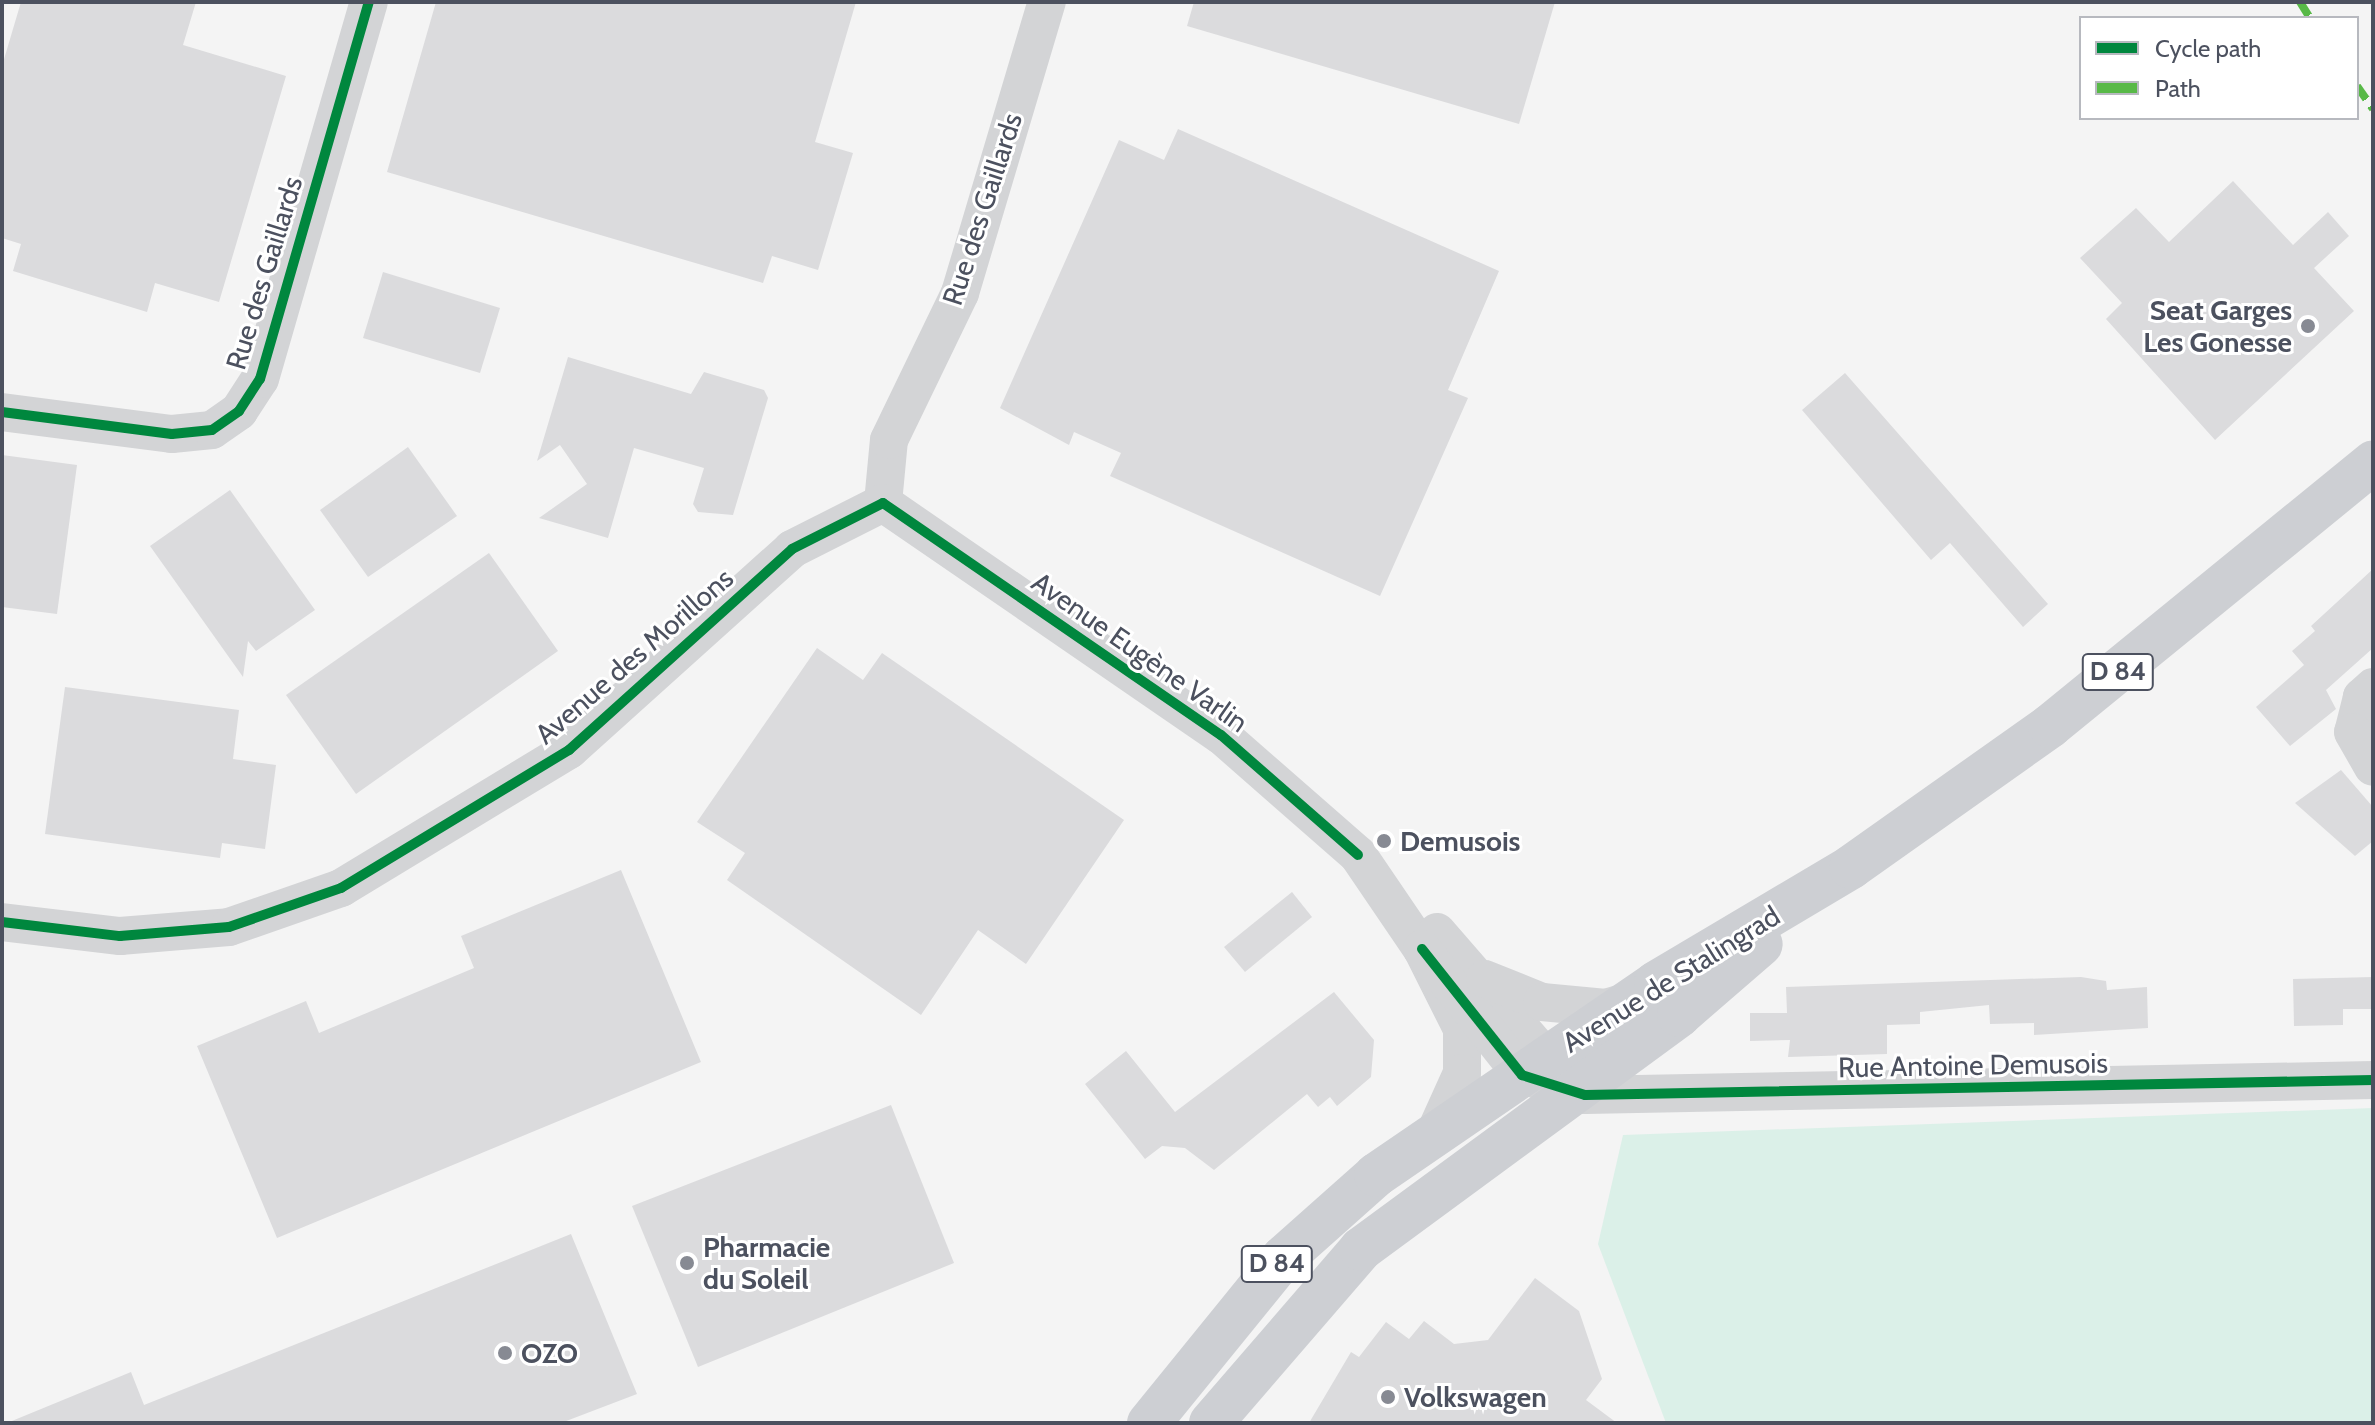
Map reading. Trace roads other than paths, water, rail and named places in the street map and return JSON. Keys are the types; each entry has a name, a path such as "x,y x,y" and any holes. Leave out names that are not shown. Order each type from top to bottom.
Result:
{"main road":[{"name":"Avenue de Stalingrad","path":"1149,1423 1303,1236 1434,1135 1534,1066 1632,1000 1851,867 2050,726 2373,463"},
{"name":"Avenue de Stalingrad","path":"1211,1423 1336,1271 1679,1015 1851,867"}],"street":[{"name":"Rue des Gaillards","path":"2,412 172,434 212,430 239,411 260,379 369,2"},
{"name":"Rue des Gaillards","path":"883,503 889,440 960,293 1047,2"},
{"name":"Avenue Eugène Varlin","path":"883,503 1221,735 1358,855 1422,949 1462,1029 1463,1047 1454,1099 1434,1135"},
{"name":"Avenue des Morillons","path":"2,922 120,936 229,927 341,888 569,750 792,549 883,503"},
{"path":"2373,687 2362,697 2353,732 2373,767"},
{"path":"1358,855 1475,974 1534,1066"},
{"path":"1422,949 1534,1066"},
{"path":"1475,974 1542,1002 1606,1008 1632,1000"},
{"name":"Rue Antoine Demusois","path":"1534,1066 1575,1091 1675,1096 2373,1080"}],"place":[{"name":"Seat Garges Les Gonesse","path":"2308,326"},
{"name":"Demusois","path":"1384,841"},
{"name":"Pharmacie du Soleil","path":"687,1263"},
{"name":"OZO","path":"505,1353"},
{"name":"Volkswagen","path":"1388,1397"}]}
